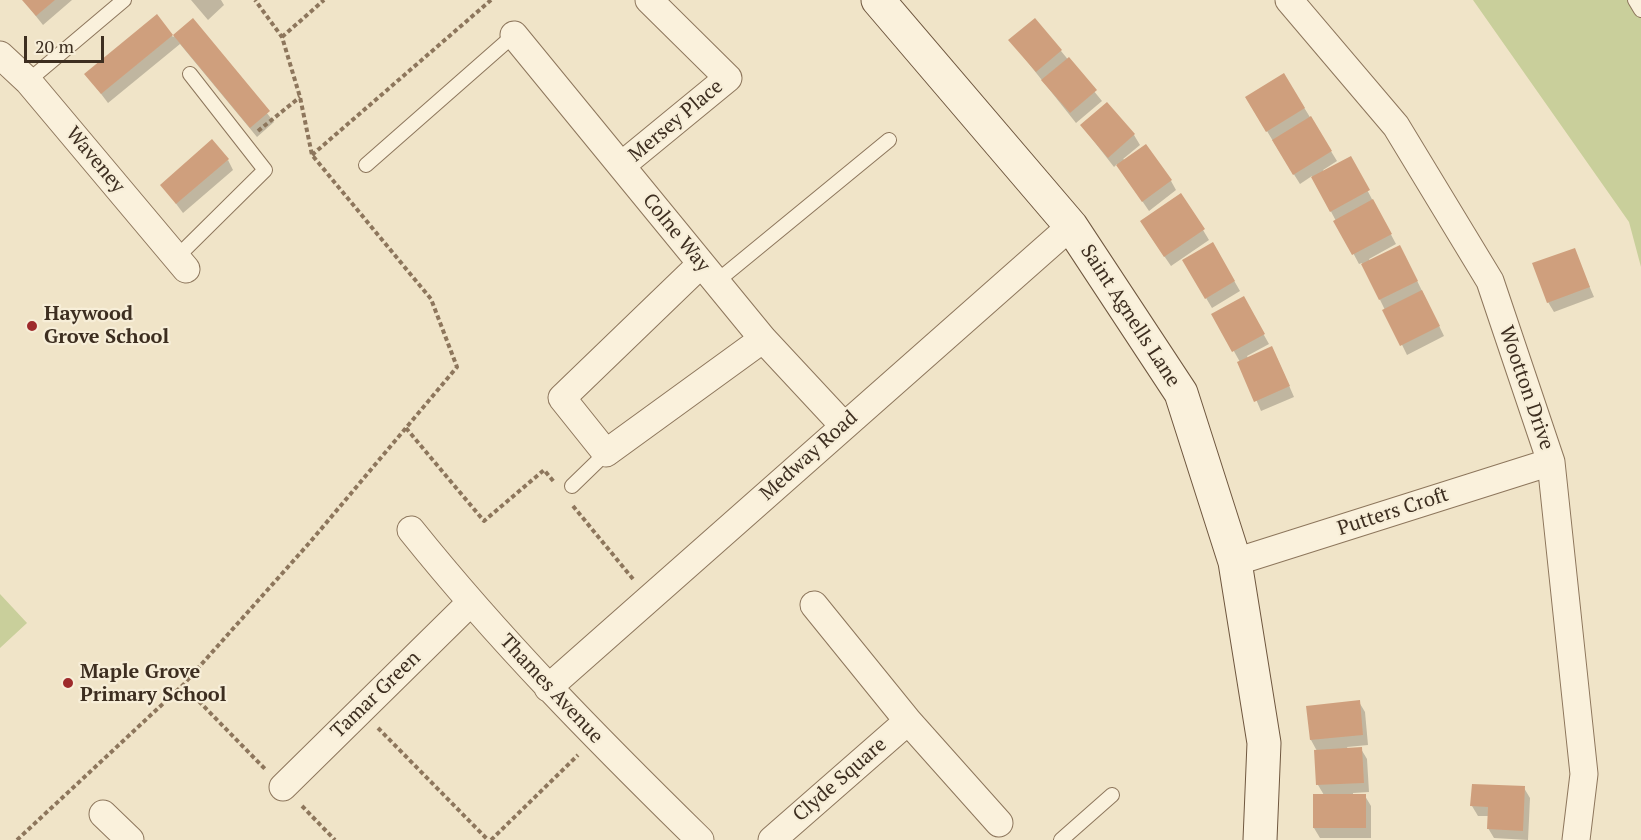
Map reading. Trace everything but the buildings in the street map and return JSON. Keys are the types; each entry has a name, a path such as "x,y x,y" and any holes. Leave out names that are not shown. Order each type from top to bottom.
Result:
{"street":[{"name":"Mersey Place","path":"622,165 728,78 649,0"},
{"name":"Saint Agnells Lane","path":"878,0 1071,225 1181,393 1234,562 1264,743 1260,840"},
{"name":"Wootton Drive","path":"1289,0 1396,126 1490,281 1551,462 1584,774 1576,840"},
{"name":"Colne Way","path":"514,35 763,339 844,426"},
{"name":"Waveney","path":"0,55 28,81 181,263"},
{"name":"Medway Road","path":"548,688 1071,225"},
{"path":"708,273 562,398 606,453 763,339"},
{"name":"Putters Croft","path":"1234,562 1551,462"},
{"name":"Thames Avenue","path":"411,530 470,603 548,688 700,840"},
{"name":"Tamar Green","path":"283,787 470,603"},
{"path":"814,605 909,721 999,823"},
{"name":"Clyde Square","path":"772,840 909,721"},
{"path":"104,814 129,840"}],"lane":[{"path":"28,81 124,0"},
{"path":"1635,0 1641,10"},
{"path":"366,165 514,35"},
{"path":"181,263 265,170 190,74"},
{"path":"708,273 889,140"},
{"path":"566,491 606,453"},
{"path":"1061,840 1113,795"}],"path":[{"path":"17,840 183,685 311,541 457,367 431,299 312,155 300,98 282,38 255,0"},
{"path":"282,38 324,0"},
{"path":"312,155 491,0"},
{"path":"243,142 300,98"},
{"path":"406,428 484,521 544,470 566,491 649,598"},
{"path":"183,685 335,840"},
{"path":"360,710 489,840 596,738"}],"green space":[{"path":"1473,0 1641,0 1641,267 1629,222"},
{"path":"0,594 27,623 0,648"}],"place":[{"name":"Haywood Grove School","path":"32,326"},
{"name":"Maple Grove Primary School","path":"68,683"}]}
